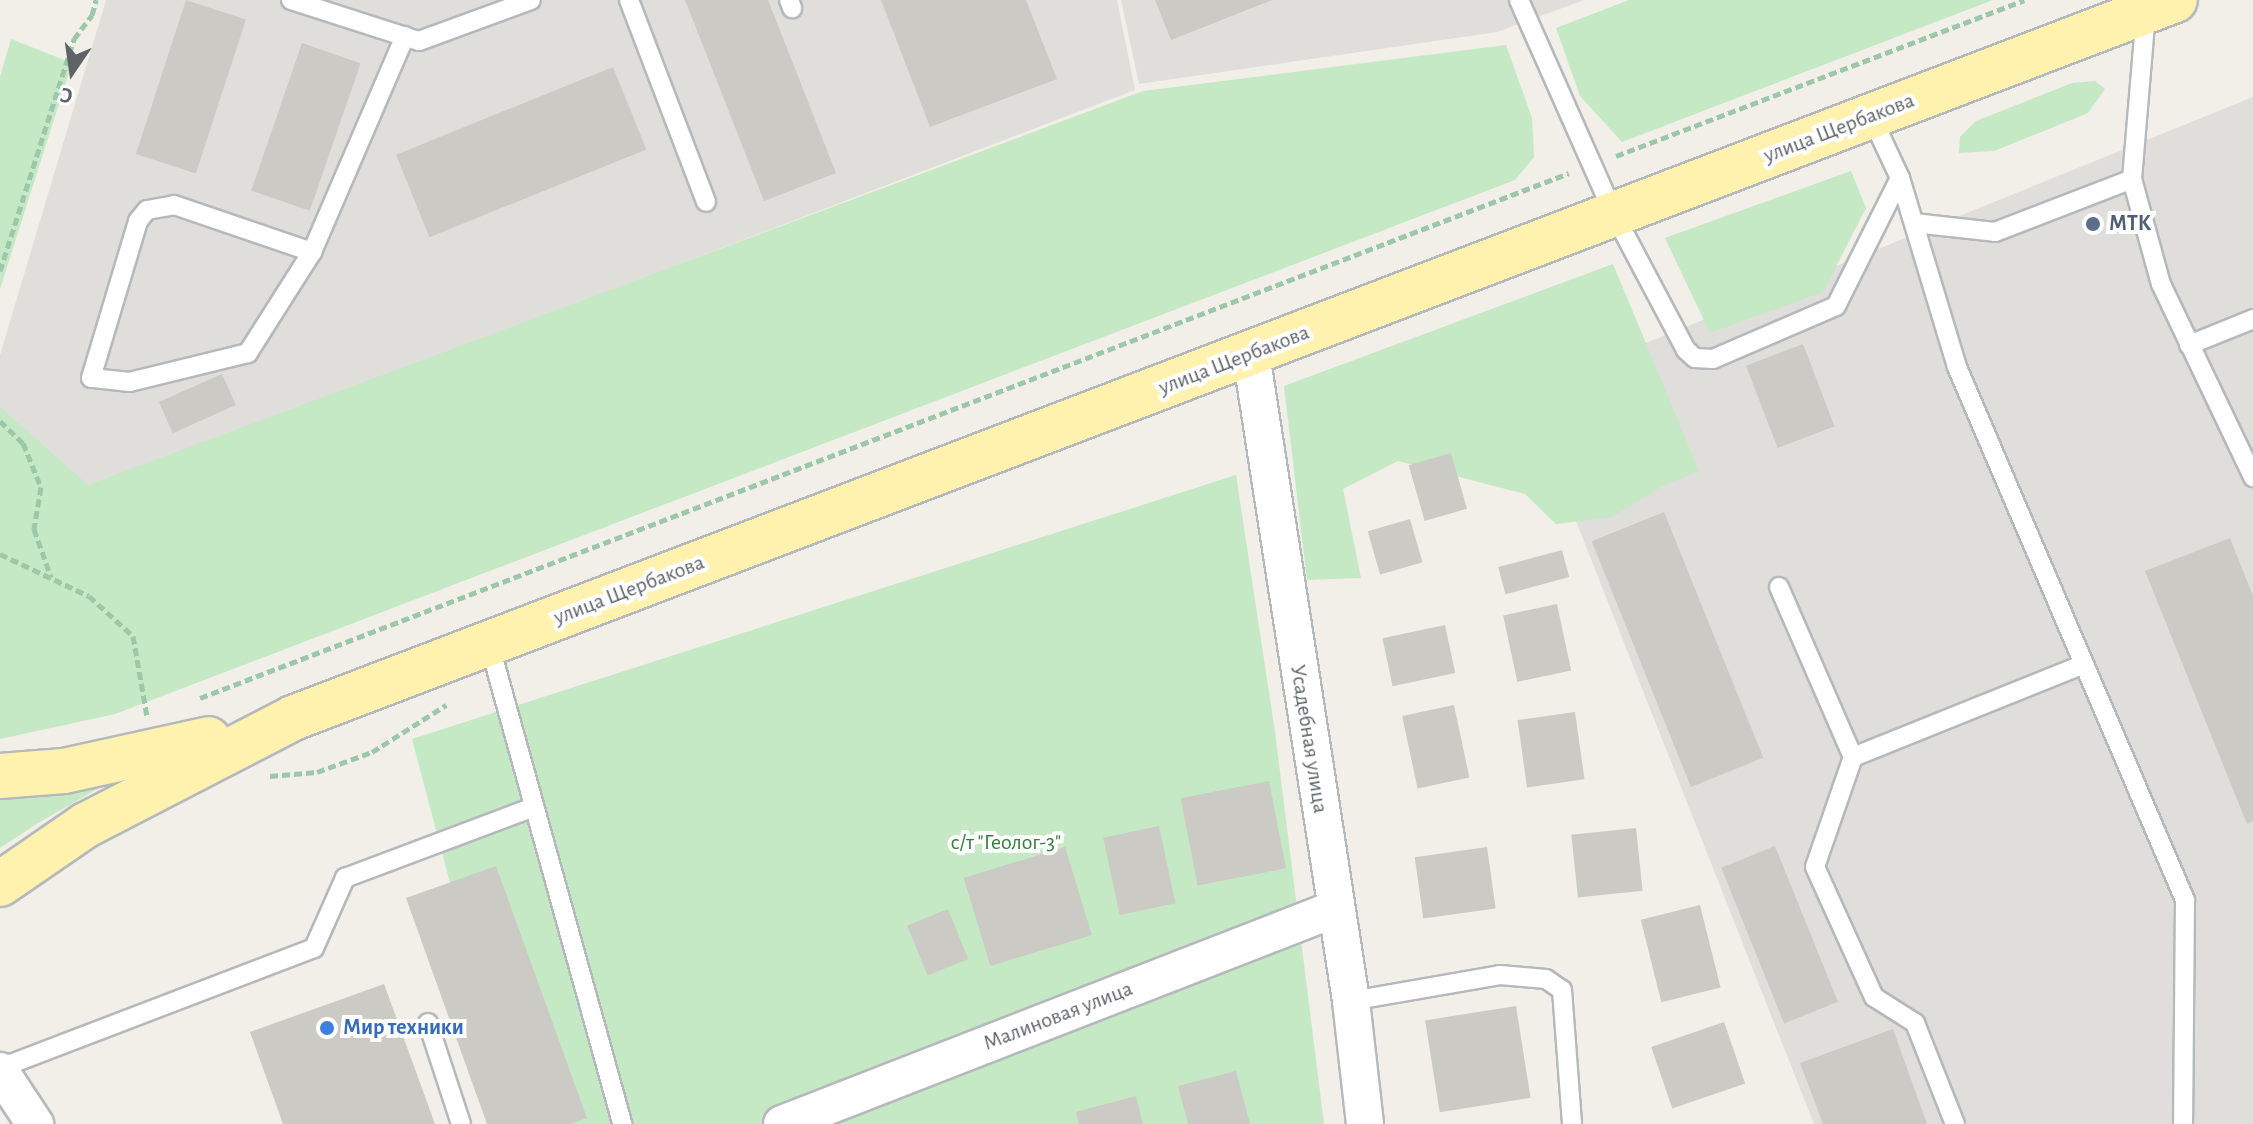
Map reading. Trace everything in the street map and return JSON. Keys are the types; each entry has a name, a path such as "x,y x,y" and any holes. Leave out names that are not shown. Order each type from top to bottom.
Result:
{"main road":[{"name":"улица Щербакова","path":"293,718 2160,6"},
{"path":"0,776 159,752 293,718"},
{"path":"0,884 86,825 293,718"}],"street":[{"name":"Усадебная улица","path":"1251,354 1351,1001 1365,1124"},
{"name":"Малиновая улица","path":"782,1124 1335,909"},
{"path":"0,1070 35,1124"}],"lane":[{"path":"291,0 419,41 531,0"},
{"path":"629,0 706,202"},
{"path":"1519,0 1614,214 1686,350 1695,358 1713,359 1836,306 1900,178"},
{"path":"2160,6 2132,179 2161,284 2253,477"},
{"path":"312,252 174,205 147,210 138,221 91,378 130,382 248,353 312,252 405,36"},
{"path":"1871,116 1900,178 1957,367 2185,900 2183,1124"},
{"path":"1914,223 1995,232 2132,179"},
{"path":"2189,345 2253,319"},
{"path":"1779,587 1853,757 1815,867 1874,997 1915,1023 1955,1124"},
{"path":"489,643 622,1124"},
{"path":"1853,757 2084,664"},
{"path":"0,1070 314,948 345,878 534,807"},
{"path":"1351,1001 1500,975 1546,979 1562,990 1572,1124"},
{"path":"428,1023 461,1124"}],"path":[{"path":"0,271 74,39 92,15 96,0"},
{"path":"192,701 2024,0"},
{"path":"0,421 23,443 41,487 34,529 52,577"},
{"path":"0,554 89,596 133,636 147,719"},
{"path":"256,777 317,772 372,752 448,704"},
{"path":"134,723 162,713"}],"shaded area":[{"path":"106,0 1117,0 1135,90 0,524 0,355"},
{"path":"1121,0 1584,0 1497,32 1139,84"},
{"path":"2253,97 2253,1124 1814,1124 1525,392"}],"green space":[{"path":"1629,0 1993,0 1622,142 1580,96 1556,28"},
{"path":"11,39 72,63 0,289 0,77"},
{"path":"1506,45 1532,118 1534,157 1515,180 115,714 0,739 0,407 88,485 1143,91"},
{"path":"2095,81 2105,89 2088,113 1994,151 1959,153 1960,137 1976,121 2072,83"},
{"path":"1851,171 1866,208 1823,292 1710,333 1665,238"},
{"path":"1613,264 1699,471 1661,487 1612,517 1556,524 1525,494 1398,461 1343,489 1361,578 1307,580 1284,386"},
{"name":"с/т \"Геолог-3\"","path":"1236,475 1275,732 1324,1124 490,1124 510,1110 412,739"},
{"path":"106,784 38,823 0,848 0,795"}],"building":[{"path":"186,0 246,19 196,174 136,154"},
{"path":"685,0 768,0 836,173 764,201"},
{"path":"881,0 1026,0 1057,79 930,127"},
{"path":"1155,0 1272,0 1171,40"},
{"path":"302,43 361,63 310,211 251,191"},
{"path":"613,67 646,150 429,237 396,155"},
{"path":"1803,344 1835,426 1778,448 1746,366"},
{"path":"222,374 236,405 173,433 159,402"},
{"path":"1451,453 1467,509 1425,521 1409,465"},
{"path":"1664,512 1763,758 1691,787 1592,541"},
{"path":"1410,519 1422,562 1380,574 1368,531"},
{"path":"2230,538 2253,596 2253,821 2247,824 2145,571"},
{"path":"1562,550 1569,577 1505,594 1498,567"},
{"path":"1557,604 1571,671 1517,682 1503,615"},
{"path":"1445,625 1455,673 1393,686 1382,638"},
{"path":"1454,705 1469,777 1418,788 1402,716"},
{"path":"1575,712 1584,779 1527,787 1518,720"},
{"path":"1269,781 1286,868 1198,886 1181,798"},
{"path":"1159,826 1175,903 1120,915 1103,838"},
{"path":"1636,828 1643,891 1578,897 1571,835"},
{"path":"1775,846 1838,1002 1784,1023 1721,868"},
{"path":"1065,847 1092,935 991,966 964,878"},
{"path":"1487,847 1496,908 1423,919 1415,857"},
{"path":"496,866 587,1118 570,1124 487,1124 406,898"},
{"path":"1700,905 1721,987 1661,1002 1641,920"},
{"path":"948,909 968,959 927,976 907,925"},
{"path":"384,984 435,1124 283,1124 250,1032"},
{"path":"1516,1006 1531,1098 1440,1112 1425,1020"},
{"path":"1724,1022 1745,1083 1672,1109 1651,1047"},
{"path":"1893,1029 1927,1124 1823,1124 1800,1063"},
{"path":"1236,1071 1250,1124 1188,1124 1178,1086"},
{"path":"1136,1096 1143,1124 1079,1124 1076,1112"}],"place":[{"name":"МТК","path":"2093,224"},
{"name":"Мир техники","path":"327,1028"}]}
